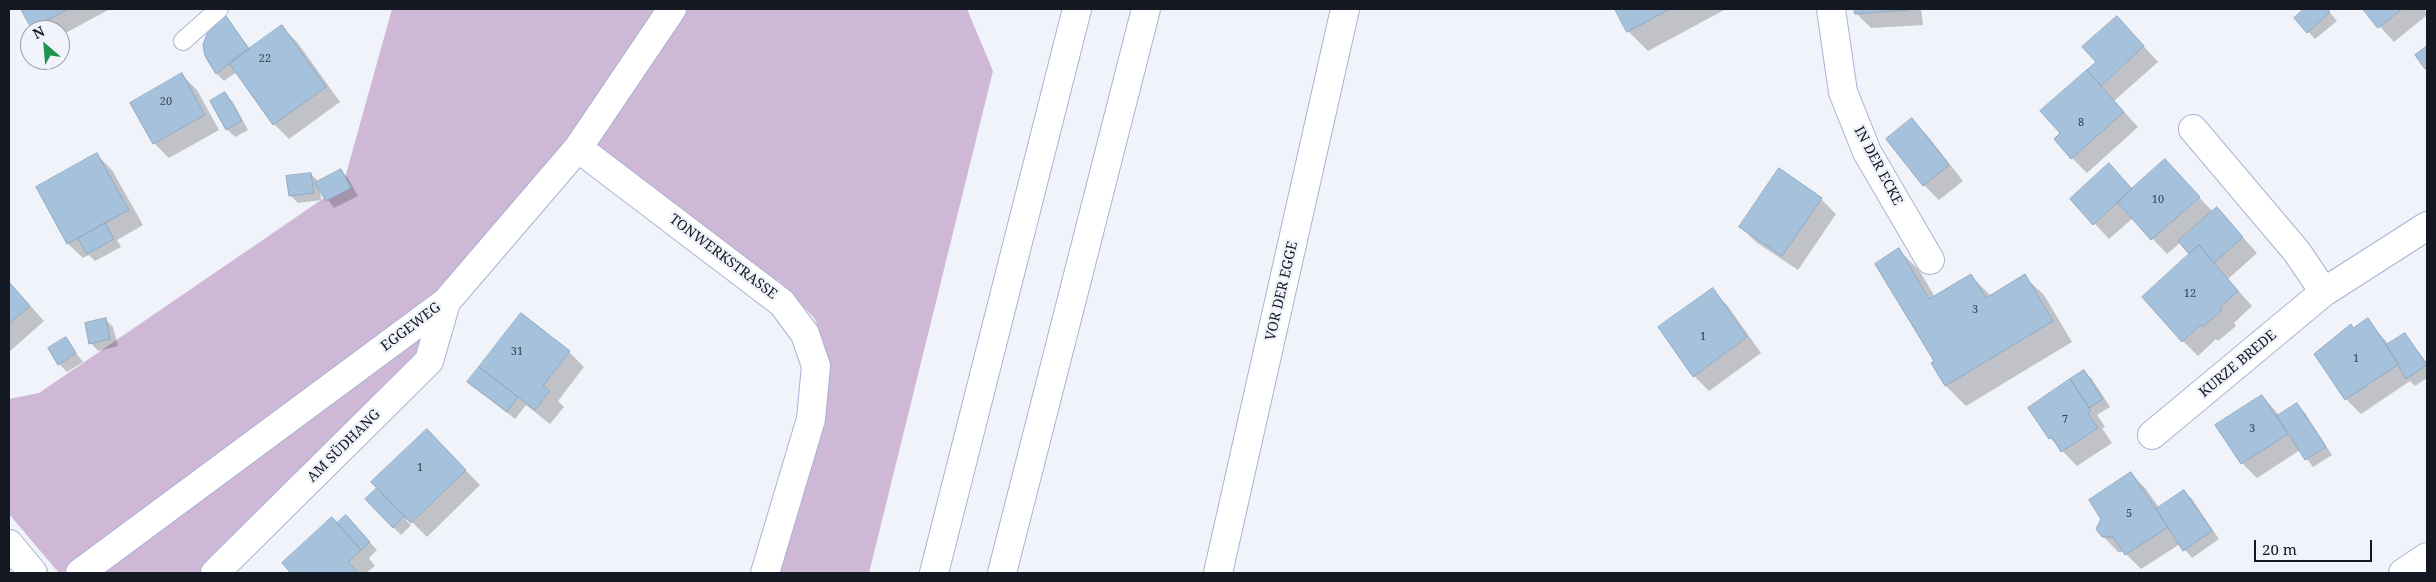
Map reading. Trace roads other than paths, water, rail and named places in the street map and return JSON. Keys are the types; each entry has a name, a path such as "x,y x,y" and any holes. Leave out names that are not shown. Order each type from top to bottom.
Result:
{"main road":[{"name":"EGGEWEG","path":"80,573 446,302 578,148 672,9"},
{"path":"934,573 1077,9"},
{"path":"1002,573 1146,9"},
{"name":"VOR DER EGGE","path":"1218,573 1345,9"},
{"name":"IN DER ECKE","path":"1831,9 1843,92 1867,152 1930,260"},
{"path":"2193,129 2298,252 2324,292"},
{"name":"TONWERKSTRASSE","path":"578,148 782,303 805,334 816,366 811,419 766,573"},
{"name":"KURZE BREDE","path":"2152,436 2324,292 2427,226"},
{"name":"AM SÜDHANG","path":"215,573 429,361 446,302"},
{"path":"9,544 33,573"},
{"path":"2403,573 2427,557"}],"lane":[{"path":"183,41 219,9"}]}
